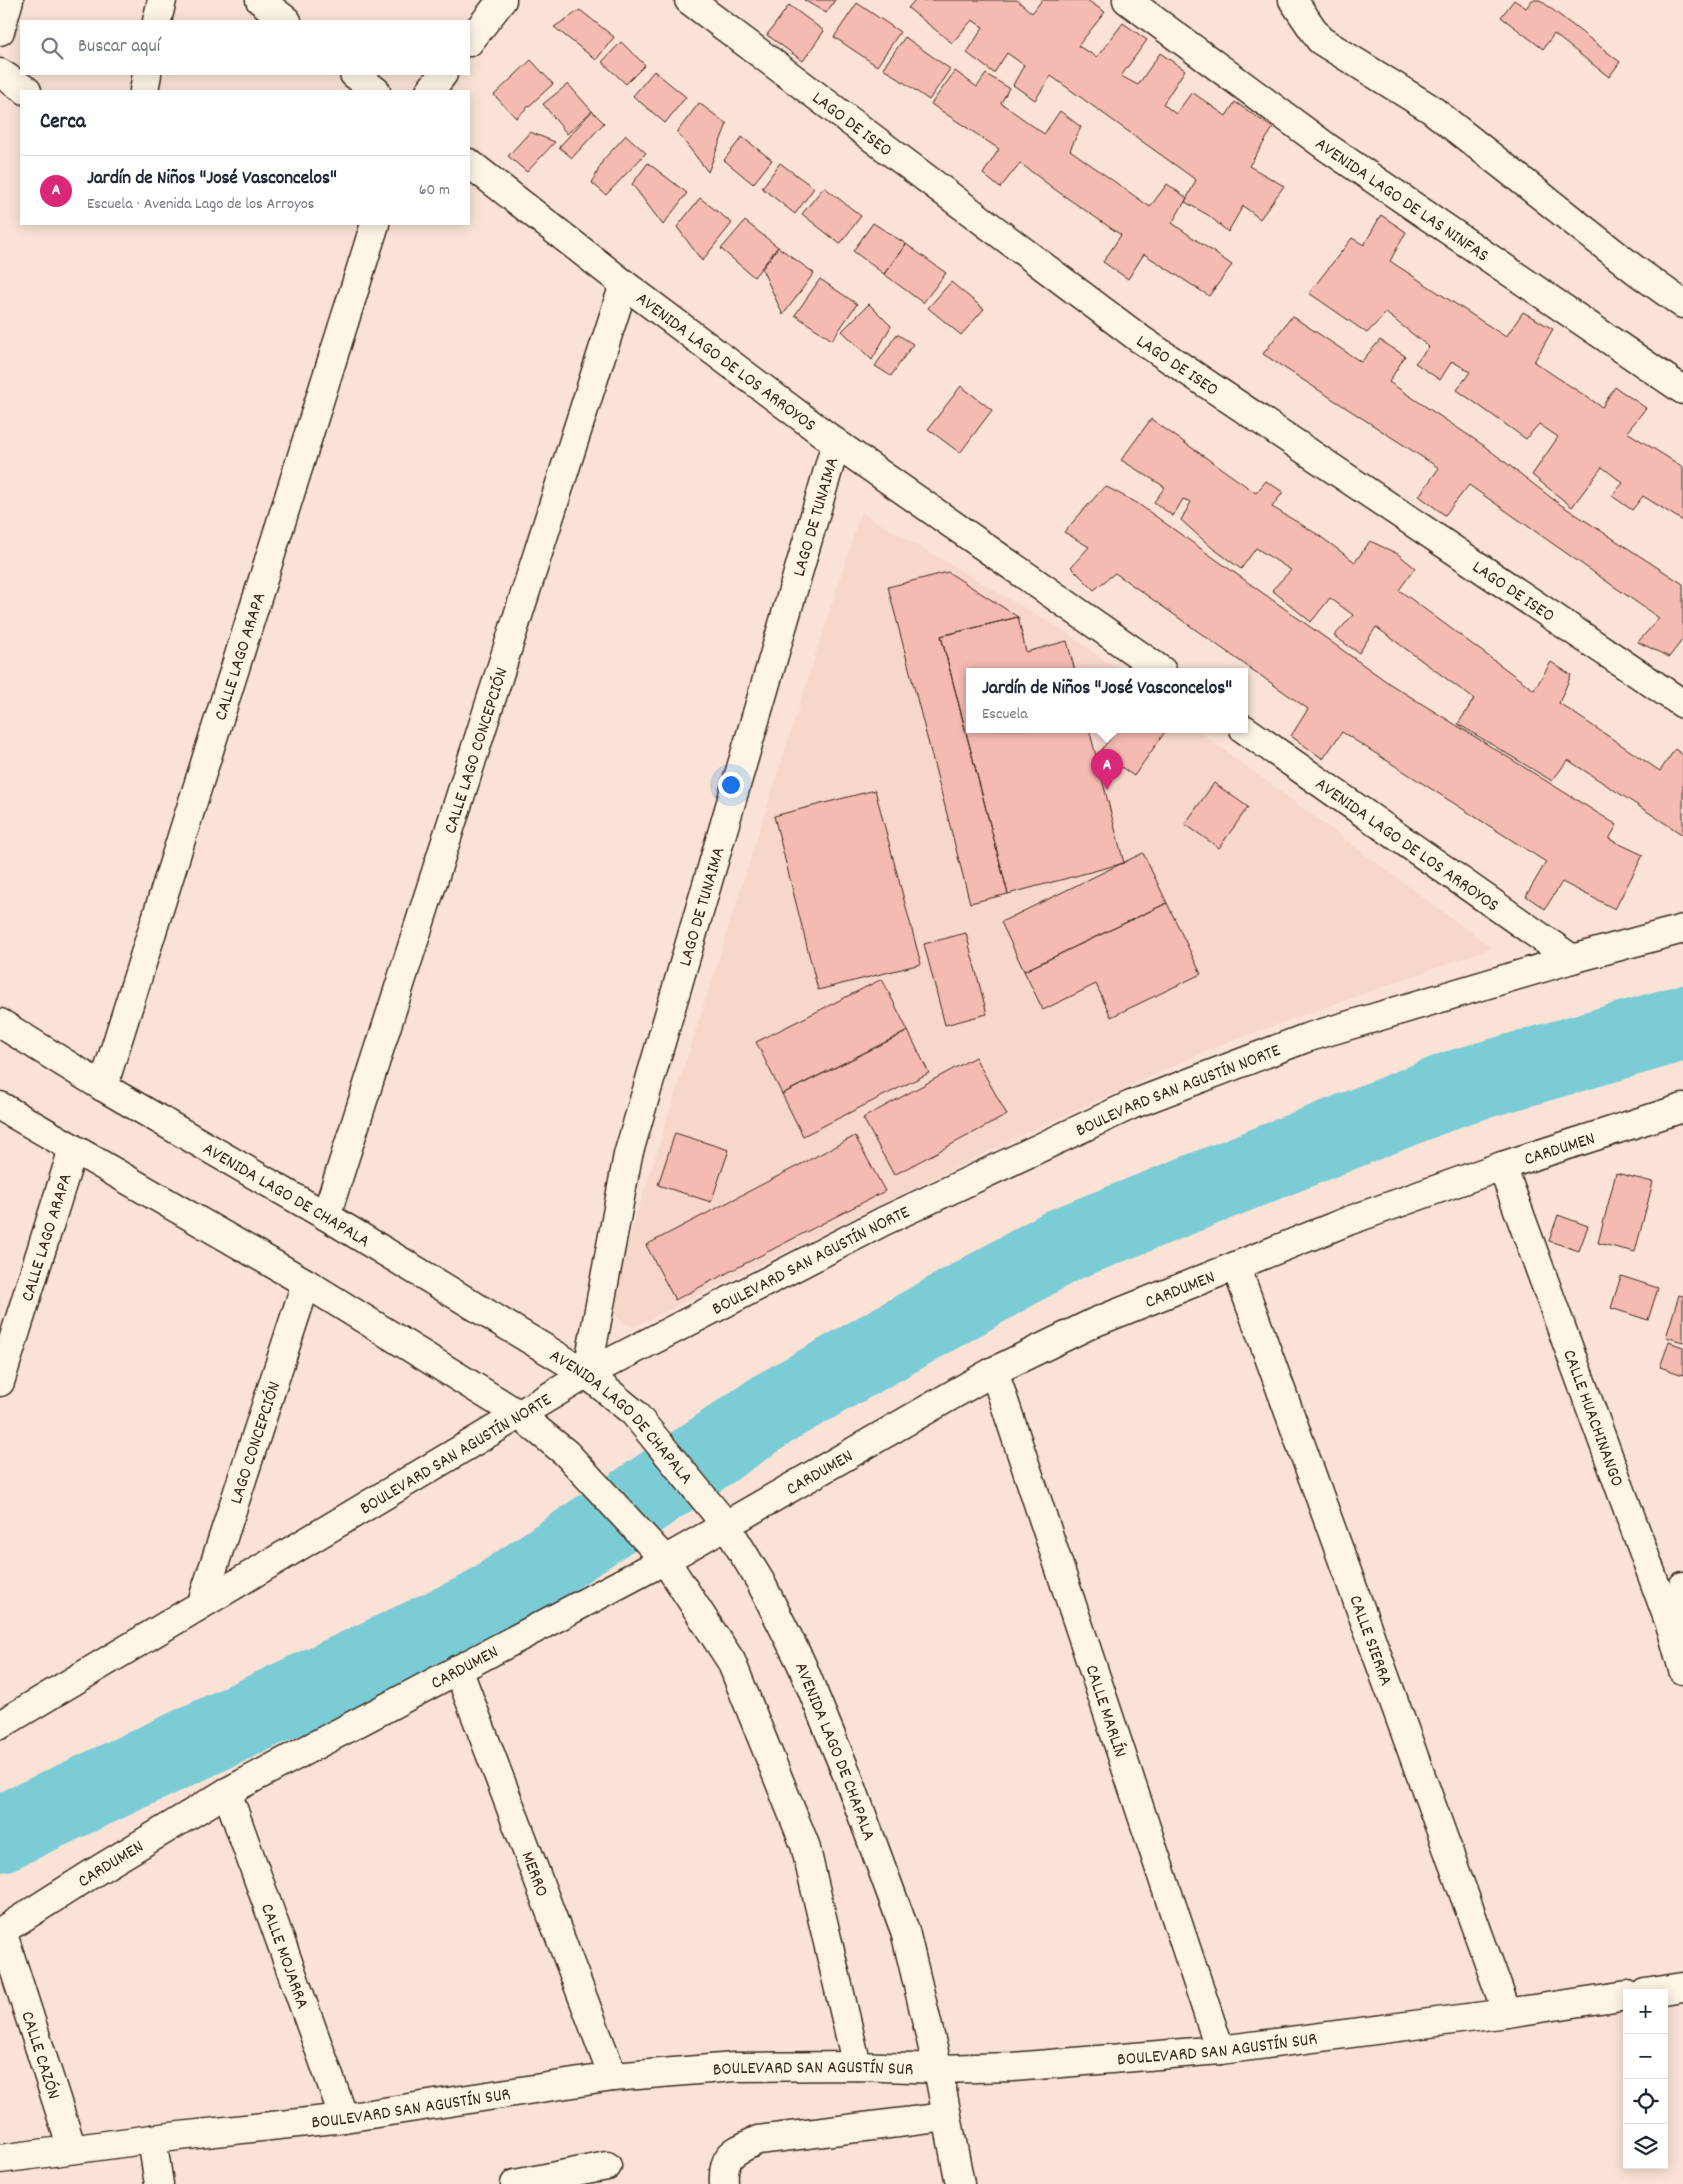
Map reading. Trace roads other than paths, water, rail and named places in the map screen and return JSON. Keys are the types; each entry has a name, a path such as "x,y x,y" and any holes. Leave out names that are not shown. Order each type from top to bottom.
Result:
{"street":[{"path":"0,31 10,0"},
{"path":"157,20 162,0"},
{"path":"260,0 286,20"},
{"path":"470,41 502,0"},
{"name":"LAGO DE ISEO","path":"689,0 1140,339 1683,704"},
{"name":"AVENIDA LAGO DE LAS NINFAS","path":"1128,0 1328,148 1683,390"},
{"path":"1293,0 1320,40 1431,109 1638,272 1683,304"},
{"path":"0,73 26,90"},
{"path":"144,90 147,75"},
{"path":"355,75 375,90"},
{"path":"431,90 442,75"},
{"name":"AVENIDA LAGO DE LOS ARROYOS","path":"470,164 624,284 836,443 1158,668"},
{"name":"CALLE LAGO ARAPA","path":"103,1087 376,225"},
{"name":"CALLE LAGO CONCEPCIÓN","path":"326,1216 624,284"},
{"name":"LAGO DE TUNAIMA","path":"587,1374 628,1155 836,443"},
{"name":"AVENIDA LAGO DE LOS ARROYOS","path":"1248,732 1572,959"},
{"name":"BOULEVARD SAN AGUSTÍN NORTE","path":"0,1725 202,1602 587,1374 884,1221 1131,1106 1306,1038 1572,959 1683,929"},
{"name":"AVENIDA LAGO DE CHAPALA","path":"0,1023 103,1087 326,1216 587,1374 634,1413 726,1525 760,1582 801,1663 848,1777 905,1932 938,2069 960,2184"},
{"path":"0,1106 306,1282 518,1414 566,1453 665,1560 731,1660 805,1845 857,2066"},
{"name":"CARDUMEN","path":"1,1932 98,1870 227,1792 665,1560 994,1372 1093,1323 1348,1221 1502,1166 1683,1108"},
{"name":"CALLE LAGO ARAPA","path":"0,1382 73,1149"},
{"name":"CALLE HUACHINANGO","path":"1502,1166 1670,1627 1683,1670"},
{"name":"CALLE SIERRA","path":"1236,1266 1507,2013"},
{"name":"LAGO CONCEPCIÓN","path":"202,1602 306,1282"},
{"name":"CALLE MARLÍN","path":"994,1372 1220,2050"},
{"path":"1670,1627 1683,1586"},
{"name":"MERRO","path":"458,1669 613,2077"},
{"name":"CALLE MOJARRA","path":"227,1792 344,2118"},
{"name":"CALLE CAZÓN","path":"1,1932 72,2149"},
{"path":"1668,1989 1683,1987"},
{"name":"BOULEVARD SAN AGUSTÍN SUR","path":"0,2159 152,2139 344,2118 613,2077 734,2067 857,2066 938,2069 1013,2066 1220,2050 1623,1997"},
{"path":"724,2184 723,2170 731,2153 758,2140 946,2117"},
{"path":"152,2139 158,2184"},
{"path":"515,2184 607,2166"}],"waterway":[{"path":"0,1834 480,1609 776,1407 1063,1245 1456,1088 1683,1023"}],"place":[{"name":"Jardín de Niños \"José Vasconcelos\"","path":"1107,790"}]}
